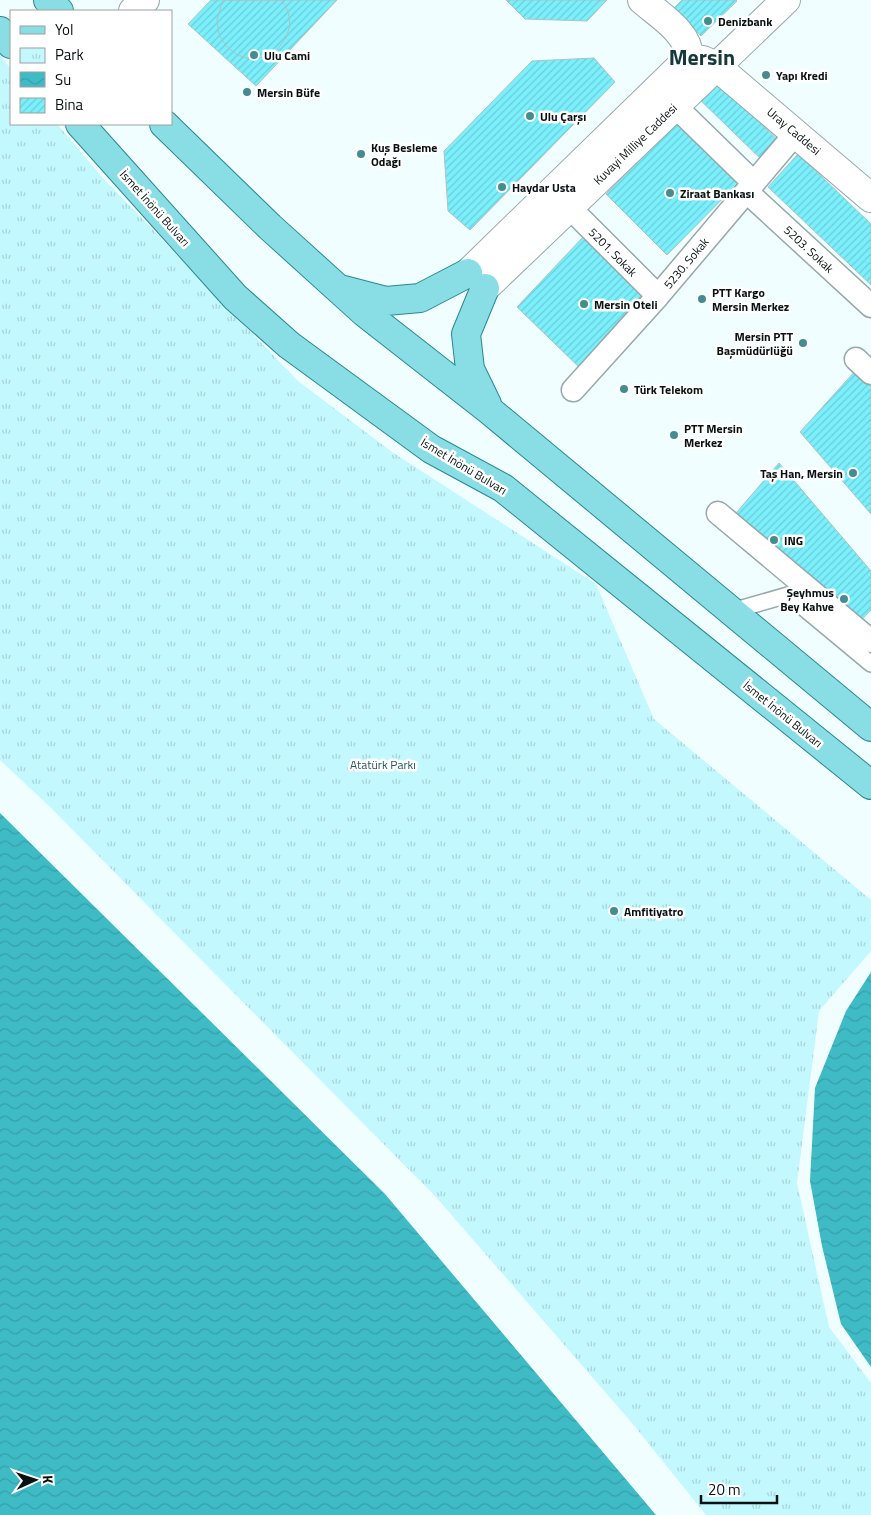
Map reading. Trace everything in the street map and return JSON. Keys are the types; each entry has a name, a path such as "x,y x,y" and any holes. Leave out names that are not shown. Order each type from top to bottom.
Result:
{"main road":[{"path":"48,0 58,10"},
{"path":"0,31 10,43"},
{"name":"İsmet İnönü Bulvarı","path":"81,125 235,297 289,345 431,448 502,488 871,785"},
{"path":"165,125 270,227 365,313 490,410 871,726"},
{"path":"338,289 386,300 420,298 477,280 466,334 470,369 490,410"}],"street":[{"path":"134,10 145,0"},
{"path":"642,0 685,40 690,52 690,58 703,60 716,66"},
{"name":"Kuvayi Milliye Caddesi","path":"477,280 569,207 786,0"},
{"name":"Kuvayi Milliye Caddesi","path":"477,280 690,58"},
{"name":"Uray Caddesi","path":"716,66 871,198"},
{"name":"5203. Sokak","path":"675,106 750,188 871,306"},
{"name":"5230. Sokak","path":"573,390 658,296 796,133"},
{"name":"5201. Sokak","path":"569,207 658,296"},
{"path":"718,513 871,641"}],"lane":[{"path":"732,610 788,595 871,664"}],"green space":[{"name":"Atatürk Parkı","path":"0,55 10,68 10,125 58,125 102,177 298,381 392,452 596,584 654,719 871,900 871,951 819,1011 797,1183 829,1327 871,1383 871,1515 706,1515 632,1423 436,1197 49,806 0,760"}],"water":[{"path":"0,813 385,1194 656,1515 0,1515"},
{"path":"871,972 871,1367 841,1324 822,1246 810,1181 815,1088 846,1011"}],"building":[{"name":"Ulu Cami","path":"211,0 337,0 256,86 188,24"},
{"path":"225,0 282,0 288,11 290,25 286,38 277,50 265,57 251,59 237,55 226,46 219,34 217,20"},
{"path":"506,0 607,0 587,21 525,19"},
{"path":"682,0 737,1 701,36 674,8"},
{"name":"Ulu Çarşı","path":"594,58 615,82 470,230 448,211 444,151 532,61"},
{"path":"711,76 784,146 766,164 694,94"},
{"path":"682,117 743,178 667,255 606,194"},
{"path":"798,154 871,224 871,285 768,187"},
{"name":"Mersin Oteli","path":"584,236 651,301 584,372 517,307"},
{"name":"Taş Han, Mersin","path":"856,370 871,384 871,514 800,432"},
{"path":"779,463 871,571 871,610 851,631 724,527"}],"place":[{"name":"Denizbank","path":"708,21"},
{"name":"Ulu Cami","path":"254,55"},
{"name":"Yapı Kredi","path":"766,75"},
{"name":"Mersin Büfe","path":"247,92"},
{"name":"Ulu Çarşı","path":"530,116"},
{"name":"Kuş Besleme Odağı","path":"361,154"},
{"name":"Haydar Usta","path":"502,187"},
{"name":"Ziraat Bankası","path":"670,193"},
{"name":"PTT Kargo Mersin Merkez","path":"702,299"},
{"name":"Mersin Oteli","path":"584,304"},
{"name":"Mersin PTT Başmüdürlüğü","path":"803,343"},
{"name":"Türk Telekom","path":"624,389"},
{"name":"PTT Mersin Merkez","path":"674,435"},
{"name":"Taş Han, Mersin","path":"853,473"},
{"name":"ING","path":"774,540"},
{"name":"Şeyhmus Bey Kahve","path":"844,599"},
{"name":"Amfitiyatro","path":"614,911"}],"district":[{"name":"Mersin","path":"702,57"}]}
